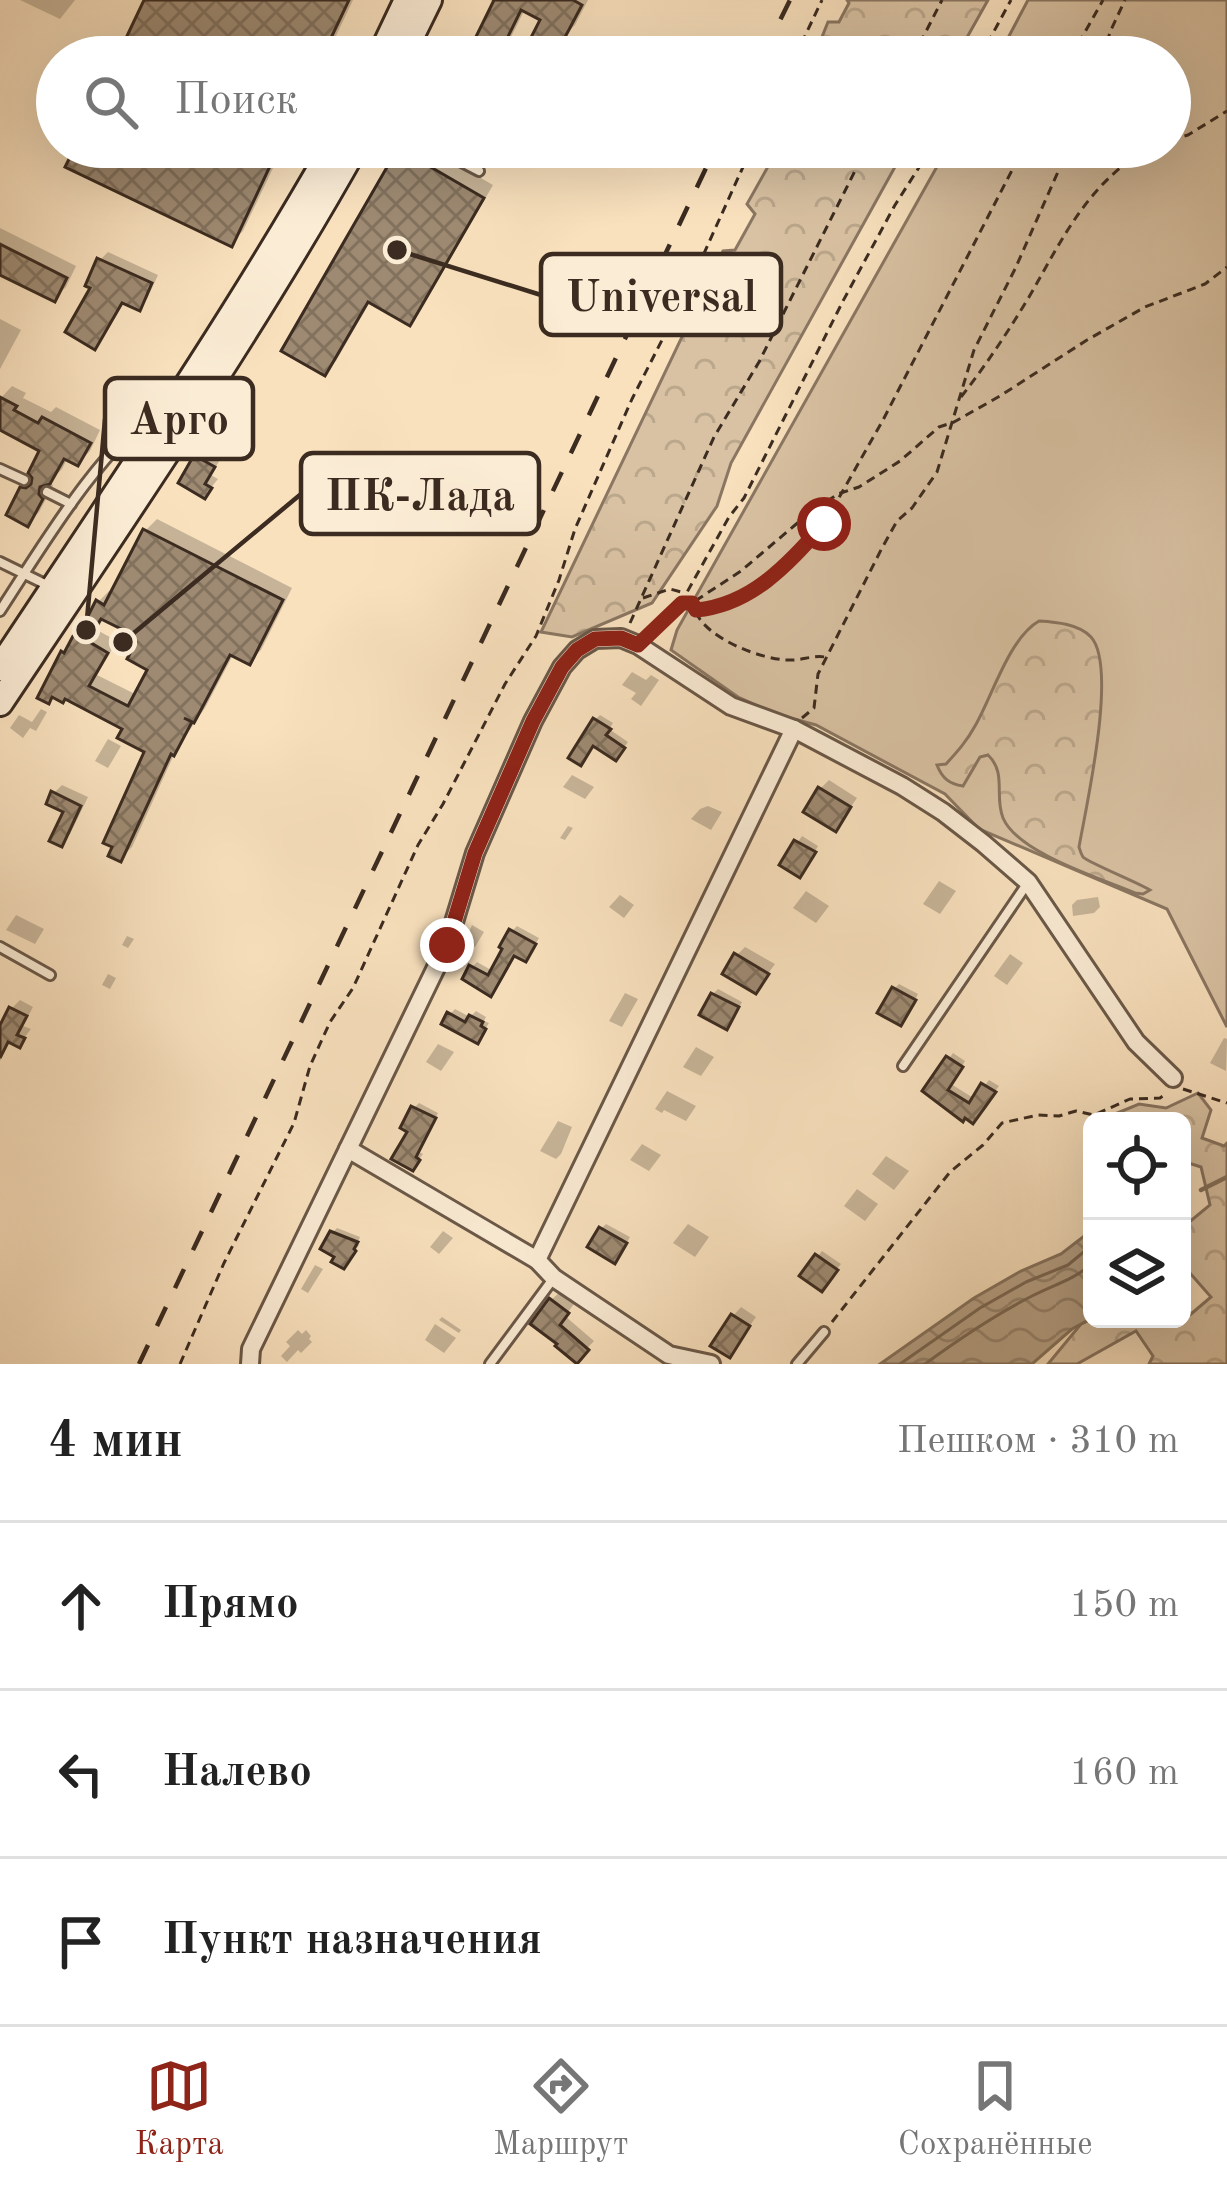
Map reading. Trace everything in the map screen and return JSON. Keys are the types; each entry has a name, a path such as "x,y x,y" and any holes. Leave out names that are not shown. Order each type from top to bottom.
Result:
{"main road":[{"path":"390,36 407,0"},
{"path":"411,36 429,0"},
{"path":"0,668 194,377 321,168"},
{"path":"0,703 150,492 163,424 299,246 343,168"}],"street":[{"path":"250,1364 251,1349 447,945 475,853 533,721 562,667 595,639 629,642 731,706 794,729 943,812 1028,882 1136,1042 1174,1082"},
{"path":"537,1260 794,729"},
{"path":"348,1149 537,1260 554,1278 669,1355 711,1364"}],"lane":[{"path":"473,168 479,171"},
{"path":"0,611 96,467 163,424"},
{"path":"0,469 24,480"},
{"path":"46,492 71,504"},
{"path":"0,562 53,588"},
{"path":"903,1066 1028,882"},
{"path":"0,947 50,975"},
{"path":"490,1364 554,1278"},
{"path":"797,1364 824,1332"}],"path":[{"path":"805,36 822,0"},
{"path":"924,36 942,0"},
{"path":"991,36 1011,0"},
{"path":"1083,36 1103,0"},
{"path":"1109,36 1125,0"},
{"path":"1191,133 1227,111"},
{"path":"180,1364 294,1123 310,1066 331,1022 353,988 418,845 536,636 622,421 742,168"},
{"path":"629,642 641,598 714,437 759,362 857,168"},
{"path":"629,642 682,603 744,498 895,205 921,168"},
{"path":"696,610 744,598 779,572 824,524 1013,168"},
{"path":"794,729 814,708 814,687 826,658 897,521 937,472 974,350 1060,168"},
{"path":"959,399 993,356 1064,233 1120,168"},
{"path":"682,603 692,603 740,571 808,514 900,461 926,436 1145,307 1205,284 1226,270"},
{"path":"641,598 670,589 687,594"},
{"path":"692,603 707,628 752,652 795,661 816,655 826,658"},
{"path":"824,1332 950,1172 1002,1123 1038,1114 1094,1115 1130,1099 1160,1098 1174,1082 1227,1103"}],"green space":[{"path":"847,0 988,0 968,36 822,36 828,22 839,22"},
{"path":"1028,0 1227,0 1227,1027 1167,909 979,829 945,794 816,725 738,697 671,650 677,630 936,168 1191,168 1191,36 1009,36"},
{"path":"767,168 894,168 731,463 717,506 652,603 572,637 541,632 723,251 735,250 755,214 747,204"},
{"path":"1039,621 1080,629 1091,637 1099,653 1098,738 1079,847 1087,860 1150,890 1143,894 1062,863 1012,831 1003,818 999,777 988,755 980,757 963,786 947,780 937,765 946,764 965,741 1010,654"},
{"path":"1198,1093 1211,1110 1202,1138 1227,1143 1227,1364 1149,1364 1153,1356 1136,1331 1077,1364 1048,1364 1083,1323 1083,1328 1191,1328 1191,1314 1211,1297 1191,1274 1191,1221 1210,1205 1201,1167 1191,1164 1191,1112 1120,1112 1139,1104 1166,1108"}],"water":[{"path":"1083,1237 1083,1323 1032,1364 880,1364 974,1298 1061,1254"}],"building":[{"path":"144,0 349,0 332,36 127,36"},
{"path":"494,0 573,0 582,5 566,36 532,36 540,20 521,10 508,36 476,36"},
{"path":"67,168 269,168 232,247"},
{"path":"386,168 432,168 484,198 410,326 368,302 325,376 281,351"},
{"path":"0,244 67,278 55,302 0,275"},
{"path":"97,258 152,283 140,311 122,303 95,350 65,332 90,288 85,286"},
{"path":"0,397 38,423 42,417 91,443 78,466 64,459 50,484 40,487 43,499 28,527 6,515 20,487 31,484 28,473 39,451 0,430"},
{"path":"194,455 215,467 205,484 212,488 205,499 178,483"},
{"path":"143,529 283,600 250,665 230,655 194,723 174,756 171,754 121,862 108,856 112,847 103,843 144,752 117,738 122,729 65,699 63,703 52,697 49,704 37,698 61,651 78,636 96,600 104,605","holes":["101,619 121,629 119,633 136,642 127,659 147,670 128,706 89,686 108,653 88,641"]},
{"path":"593,718 611,729 606,735 625,748 616,761 593,746 581,766 568,758"},
{"path":"818,787 851,807 836,832 803,812"},
{"path":"51,791 81,806 62,847 49,841 63,812 46,804"},
{"path":"794,840 816,852 800,878 779,865"},
{"path":"509,929 536,944 526,962 514,956 491,997 462,979 469,965 488,975"},
{"path":"734,953 769,974 756,994 722,974"},
{"path":"892,987 916,1000 901,1026 877,1013"},
{"path":"711,993 739,1007 727,1030 699,1015"},
{"path":"9,1007 27,1016 17,1035 25,1038 20,1048 8,1042 0,1058 0,1025"},
{"path":"447,1012 465,1022 469,1015 483,1022 486,1029 478,1044 441,1024"},
{"path":"946,1056 963,1067 948,1090 969,1103 981,1083 996,1092 973,1124 965,1118 963,1122 922,1091"},
{"path":"411,1106 436,1118 413,1171 391,1159 407,1132 400,1128"},
{"path":"599,1227 627,1243 615,1264 587,1247"},
{"path":"330,1231 358,1242 344,1269 320,1249"},
{"path":"815,1254 838,1270 822,1292 799,1276"},
{"path":"549,1298 569,1313 560,1325 589,1350 577,1364 530,1324"},
{"path":"731,1314 750,1326 730,1358 710,1346"}],"waterway":[{"path":"1201,1190 1227,1177"}],"railway":[{"path":"772,36 790,0"},
{"path":"139,1364 706,168"}],"place":[{"name":"Universal","path":"397,250"},
{"name":"Арго","path":"86,630"},
{"name":"ПК-Лада","path":"123,642"}],"route":[{"path":"447,945 475,853 533,721 562,667 577,650 595,639 611,637 638,645 682,603 704,610 744,598 779,572 824,524"}]}
